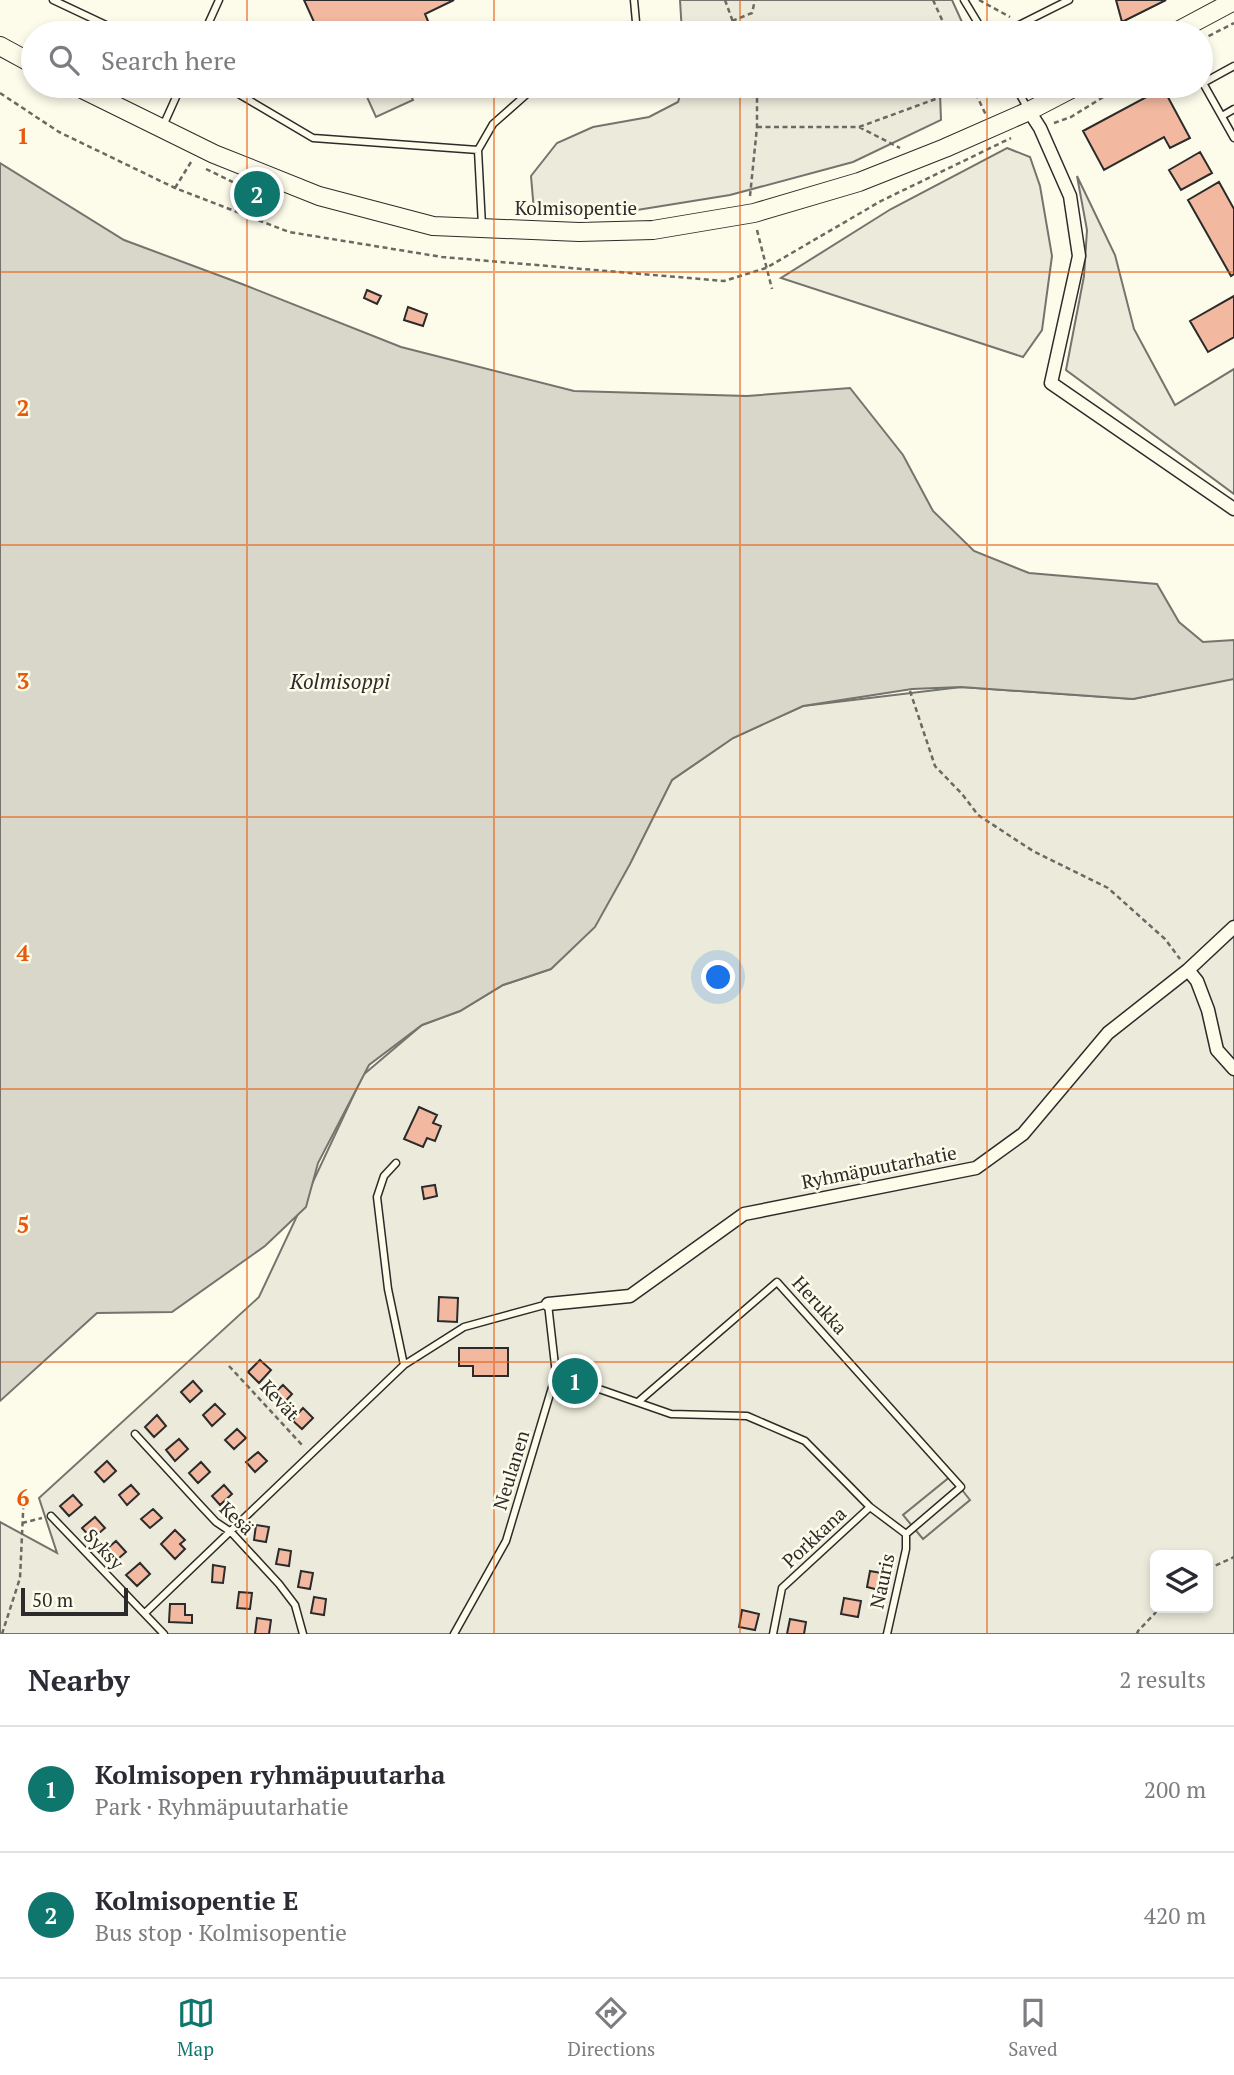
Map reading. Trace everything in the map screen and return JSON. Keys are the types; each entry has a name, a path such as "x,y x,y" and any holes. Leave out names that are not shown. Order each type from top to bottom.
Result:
{"main road":[{"path":"1196,21 1234,1"},
{"path":"0,46 21,57"},
{"name":"Kolmisopentie","path":"101,98 214,154 319,196 433,226 579,232 653,230 754,213 859,182 1030,111 1054,98"}],"street":[{"path":"1030,111 1070,195 1079,256 1051,383 1234,509"},
{"name":"Ryhmäpuutarhatie","path":"548,1304 630,1296 744,1214 976,1168 1023,1134 1108,1033 1188,970 1234,928"},
{"path":"1188,970 1196,981 1208,1010 1217,1050 1234,1069"}],"lane":[{"path":"53,0 98,21"},
{"path":"209,21 219,0"},
{"path":"634,0 636,21"},
{"path":"964,0 977,21"},
{"path":"1026,21 1069,0"},
{"path":"1213,78 1234,66"},
{"path":"162,128 176,98"},
{"path":"245,98 313,138 478,150"},
{"path":"482,228 478,150 493,124 523,98"},
{"path":"1022,98 1030,111"},
{"path":"1212,98 1234,138"},
{"path":"1222,116 1234,109"},
{"path":"396,1163 384,1176 377,1197 388,1289 404,1365"},
{"name":"Herukka","path":"638,1402 777,1282 961,1487 906,1534"},
{"path":"145,1613 404,1365 464,1327 548,1304"},
{"name":"Neulanen","path":"454,1634 506,1541 556,1374 548,1304"},
{"path":"556,1374 671,1414 747,1416 805,1441 870,1507 906,1534"},
{"name":"Kesä","path":"135,1434 216,1522 231,1532 279,1584 295,1605 303,1634"},
{"name":"Porkkana","path":"774,1634 782,1588 870,1507"},
{"name":"Syksy","path":"51,1516 164,1634"},
{"name":"Nauris","path":"887,1634 906,1549 906,1534"}],"path":[{"path":"725,0 732,21 752,13 755,0"},
{"path":"933,0 943,21"},
{"path":"979,0 1018,21"},
{"path":"1213,34 1234,23"},
{"path":"750,196 757,98"},
{"path":"757,127 859,127 938,98"},
{"path":"977,98 992,127"},
{"path":"724,282 766,268 881,201 1016,135 1071,117 1102,98"},
{"path":"859,127 920,158"},
{"path":"175,188 192,161"},
{"path":"201,166 257,194"},
{"path":"757,230 772,289"},
{"path":"910,691 935,765 978,815 1033,851 1108,888 1165,939 1188,970"},
{"name":"Kevät","path":"229,1366 310,1454"},
{"path":"2,1634 20,1578 24,1492"},
{"path":"22,1523 51,1516"},
{"path":"1213,1567 1234,1557"},
{"path":"1137,1634 1155,1613"}],"shaded area":[{"path":"680,0 952,0 962,21 681,21"},
{"path":"367,98 412,98 413,100 376,117"},
{"path":"679,98 940,98 941,120 853,162 730,195 606,215 534,211 531,176 557,143 593,127 649,117 678,102"},
{"path":"1007,148 1030,157 1040,186 1052,256 1042,330 1023,357 781,278 891,209"},
{"path":"1077,176 1115,255 1134,329 1175,405 1234,369 1234,494 1066,370 1084,276 1087,230"},
{"path":"1234,678 1234,1634 0,1634 0,1522 57,1553 39,1498 259,1297 363,1075 422,1025 460,1011 503,985 551,969 672,780 733,738 803,706 961,687 1133,699"},
{"path":"951,1476 970,1500 923,1539 903,1515"}],"water":[{"name":"Kolmisoppi","path":"0,163 124,240 401,347 574,391 747,396 850,388 903,455 933,511 974,551 1029,573 1157,584 1179,622 1203,642 1234,640 1234,679 1133,699 961,687 912,689 803,706 733,738 672,780 595,927 551,969 503,985 460,1011 422,1025 369,1065 318,1163 306,1207 265,1246 172,1312 97,1313 0,1401"}],"building":[{"path":"304,0 454,0 425,14 428,21 314,21"},
{"path":"1116,0 1166,0 1124,21 1122,21"},
{"path":"1144,98 1168,98 1190,138 1170,148 1164,137 1104,170 1083,131"},
{"path":"1200,152 1212,173 1181,190 1169,170"},
{"path":"1219,182 1234,209 1234,274 1231,276 1188,200"},
{"path":"367,290 381,296 377,304 364,298"},
{"path":"1234,296 1234,337 1208,352 1190,321"},
{"path":"408,307 427,314 423,326 404,320"},
{"path":"419,1107 437,1115 433,1123 441,1126 435,1141 427,1138 423,1147 404,1139"},
{"path":"435,1185 437,1196 424,1199 422,1187"},
{"path":"439,1297 458,1298 457,1322 438,1321"},
{"path":"459,1348 508,1348 508,1376 473,1376 473,1366 459,1366"},
{"path":"260,1360 271,1370 259,1383 248,1372"},
{"path":"193,1381 202,1391 190,1402 181,1392"},
{"path":"283,1385 292,1394 281,1406 271,1396"},
{"path":"215,1404 225,1414 212,1426 203,1415"},
{"path":"303,1408 313,1418 302,1429 292,1420"},
{"path":"157,1415 166,1426 154,1437 145,1427"},
{"path":"237,1429 246,1438 234,1449 225,1440"},
{"path":"179,1439 188,1449 175,1461 166,1450"},
{"path":"258,1452 267,1461 255,1472 246,1462"},
{"path":"107,1461 116,1471 104,1482 95,1472"},
{"path":"201,1462 210,1472 198,1483 189,1473"},
{"path":"131,1485 139,1494 127,1505 119,1495"},
{"path":"224,1485 232,1494 220,1505 212,1496"},
{"path":"73,1495 82,1505 69,1516 60,1506"},
{"path":"153,1509 162,1518 150,1528 141,1519"},
{"path":"95,1517 105,1528 92,1539 82,1528"},
{"path":"256,1525 269,1527 266,1542 254,1540"},
{"path":"175,1530 185,1540 180,1544 185,1549 175,1559 161,1544"},
{"path":"116,1541 126,1552 112,1564 102,1553"},
{"path":"279,1549 291,1551 289,1566 276,1564"},
{"path":"140,1563 150,1574 137,1586 126,1575"},
{"path":"213,1565 225,1567 223,1583 212,1582"},
{"path":"301,1571 313,1573 310,1589 298,1587"},
{"path":"870,1571 887,1574 883,1591 867,1587"},
{"path":"239,1592 252,1593 250,1609 237,1608"},
{"path":"314,1597 326,1599 324,1615 311,1613"},
{"path":"844,1598 861,1601 858,1617 841,1614"},
{"path":"170,1604 185,1604 185,1615 192,1615 192,1623 169,1622"},
{"path":"742,1610 759,1614 755,1630 739,1627"},
{"path":"257,1618 271,1620 269,1634 255,1634"},
{"path":"790,1619 806,1622 804,1634 787,1634"}],"place":[{"name":"Kolmisopentie E","path":"257,194"},
{"name":"Kolmisopen ryhmäpuutarha","path":"575,1381"}]}
